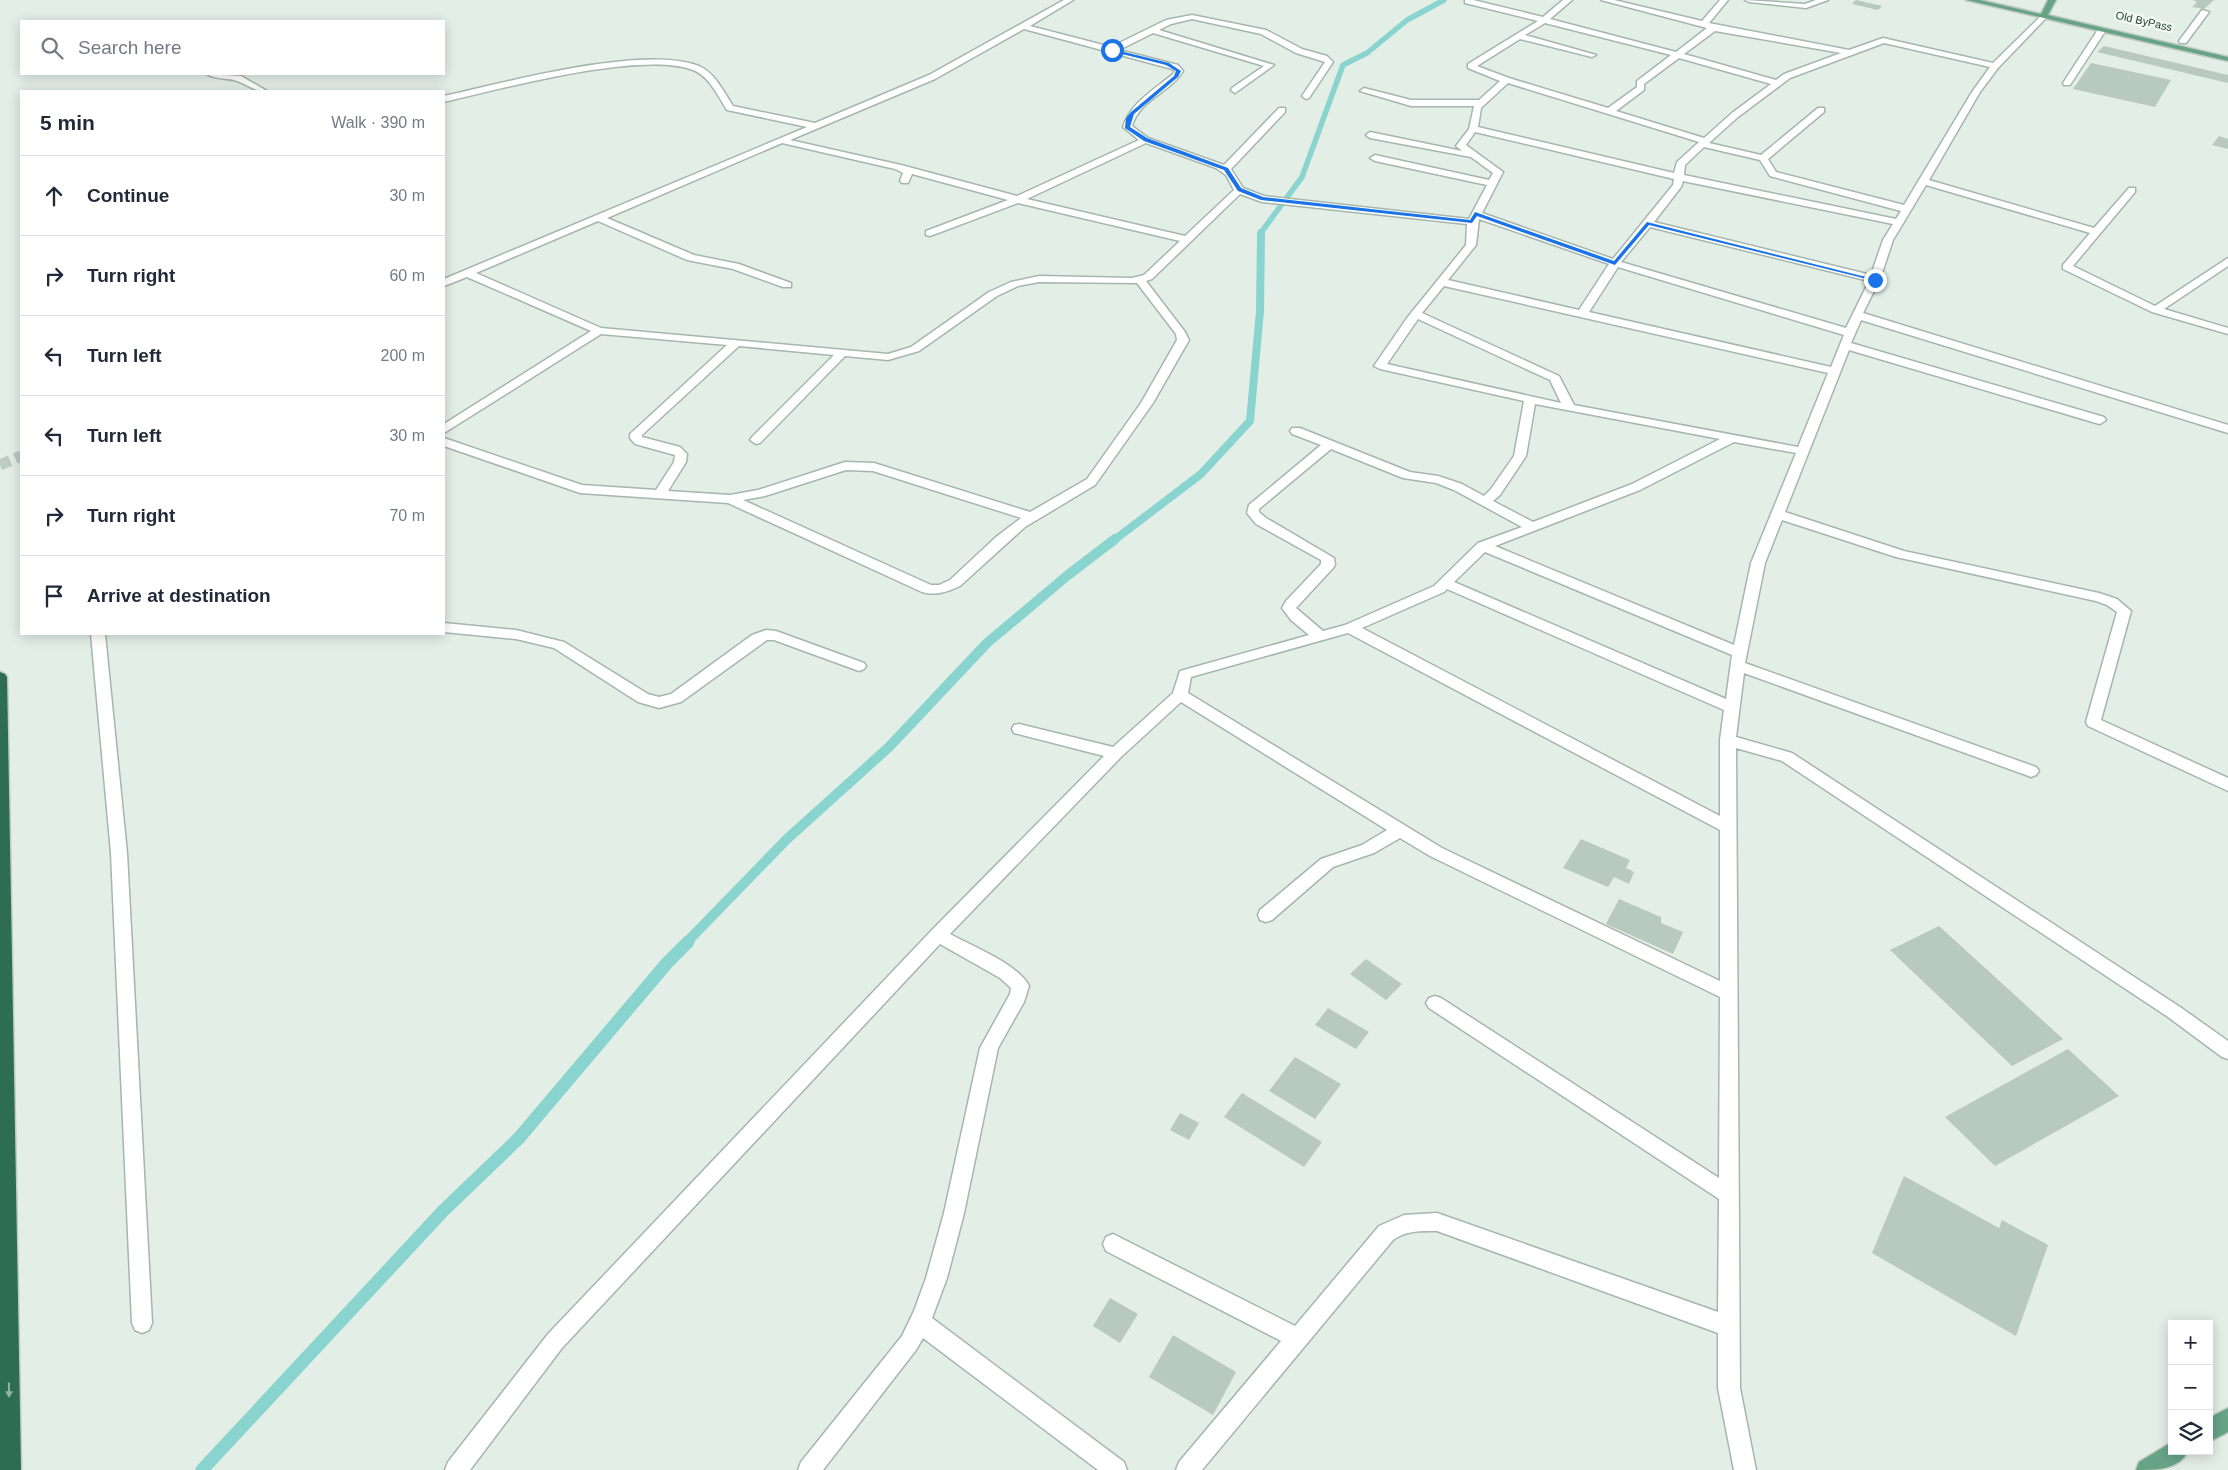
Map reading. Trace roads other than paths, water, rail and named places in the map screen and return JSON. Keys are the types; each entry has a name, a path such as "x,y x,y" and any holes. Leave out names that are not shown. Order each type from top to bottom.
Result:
{"highway":[{"path":"0,677 10,1470"}],"main road":[{"path":"1970,0 2046,13 2102,30 2228,59"},
{"name":"Old ByPass","path":"1997,0 2046,13 2228,52"},
{"path":"2046,13 2052,0"},
{"path":"2213,1428 2228,1419"},
{"path":"2147,1470 2171,1455"}],"street":[{"path":"445,283 932,77 1069,0"},
{"path":"1568,0 1544,20 1471,66 1506,80 1611,110 1705,142 1763,158 1773,174 1902,216"},
{"path":"1605,0 1704,24 1713,28 1850,52"},
{"path":"1704,24 1724,0"},
{"path":"1750,0 1806,6 1824,0"},
{"path":"1468,1 1680,55 1778,83"},
{"path":"2183,41 2206,12"},
{"path":"1745,1470 1729,1388 1728,740 1739,659 1758,563 1834,371 1875,280 1888,240 1976,92 1995,66 2046,13"},
{"path":"1112,50 1175,19 1192,17 1263,32 1299,51 1324,58 1329,62 1306,96"},
{"path":"1022,26 1167,64 1179,71 1176,76 1137,108 1129,118 1127,127 1145,140 1226,169 1239,190 1262,199 1474,218 2100,420"},
{"path":"1611,110 1641,88 1640,83 1680,55 1713,28"},
{"path":"1152,30 1270,65 1235,90"},
{"path":"2067,83 2102,30"},
{"path":"1518,36 1592,55"},
{"path":"1582,314 1615,263 1678,185 1680,164 1735,115 1787,76 1883,40 1995,66"},
{"path":"445,99 612,64 676,62 695,67 708,76 730,108 817,126"},
{"path":"218,75 238,78 261,90"},
{"path":"1506,80 1477,107 1473,130 1461,146 1498,172 1474,218 1471,244 1416,314 1380,366 1569,408 1803,451"},
{"path":"1364,91 1411,103 1481,104"},
{"path":"1226,169 1282,110"},
{"path":"1763,158 1821,110"},
{"path":"1473,130 1679,177 1902,216"},
{"path":"1370,135 1476,157"},
{"path":"783,140 904,169 1019,200 1188,240"},
{"path":"930,233 1019,200 1078,174 1145,140"},
{"path":"1375,158 1492,183"},
{"path":"904,169 908,172 905,180"},
{"path":"1923,181 2096,232"},
{"path":"467,273 599,331 888,357 908,352 993,294 1026,281 1039,279 1140,280 1154,272 1239,190"},
{"path":"2132,190 2066,267 2156,310 2228,330"},
{"path":"599,218 691,258 735,266 787,285"},
{"path":"1647,223 1875,280"},
{"path":"2156,310 2228,262"},
{"path":"730,499 927,589 936,590 955,583 1016,528 1032,517 1079,492 1091,482 1147,403 1183,340 1182,334 1140,280"},
{"path":"1441,282 1834,371"},
{"path":"1416,314 1555,378 1569,408"},
{"path":"1858,315 2228,429"},
{"path":"445,428 599,331"},
{"path":"660,494 680,462 681,454 676,450 639,441 636,438 636,434 736,342"},
{"path":"756,440 841,354"},
{"path":"1485,501 1496,492 1520,456 1530,400"},
{"path":"1296,431 1407,475 1450,483 1532,527"},
{"path":"456,1470 555,1341 938,935 1116,753 1180,695 1186,674 1350,628 1439,589 1483,546 1636,487 1732,438"},
{"path":"445,442 566,486 598,491 730,499 761,493 845,466 874,467 1032,517"},
{"path":"1320,636 1296,617 1289,608 1290,604 1328,565 1327,558 1262,521 1252,513 1253,508 1330,444"},
{"path":"1777,514 1901,554 2098,597 2112,602 2124,611 2093,722 2228,786"},
{"path":"1483,546 1739,659 2031,771"},
{"path":"1446,583 1732,707"},
{"path":"445,627 516,634 545,640 559,645 643,698 656,703 666,704 757,638 766,635 776,636 859,666"},
{"path":"1350,628 1728,827"},
{"path":"100,635 119,853 142,1323"},
{"path":"1180,695 1436,852 1728,993"},
{"path":"1019,728 1116,753"},
{"path":"1728,740 1787,757 2174,1012 2228,1051"},
{"path":"1266,916 1328,863 1368,848 1400,830"},
{"path":"809,1470 909,1343 931,1301 958,1196 989,1048 993,1035 1019,998 1020,986 1006,973 938,935"},
{"path":"1435,1003 1729,1195"},
{"path":"1186,1470 1386,1233 1398,1224 1416,1221 1437,1222 1729,1326"},
{"path":"1113,1244 1297,1338"},
{"path":"921,1323 1116,1470"}],"waterway":[{"path":"1260,234 1302,177 1343,65 1367,53 1407,20 1444,0"},
{"path":"1113,541 1201,474 1250,421 1260,311 1261,233"},
{"path":"686,943 787,839 889,747 987,643 1068,575 1115,539"},
{"path":"202,1470 443,1211 519,1138 667,963 688,942"}],"tunnel":[{"path":"0,465 20,456"}]}
